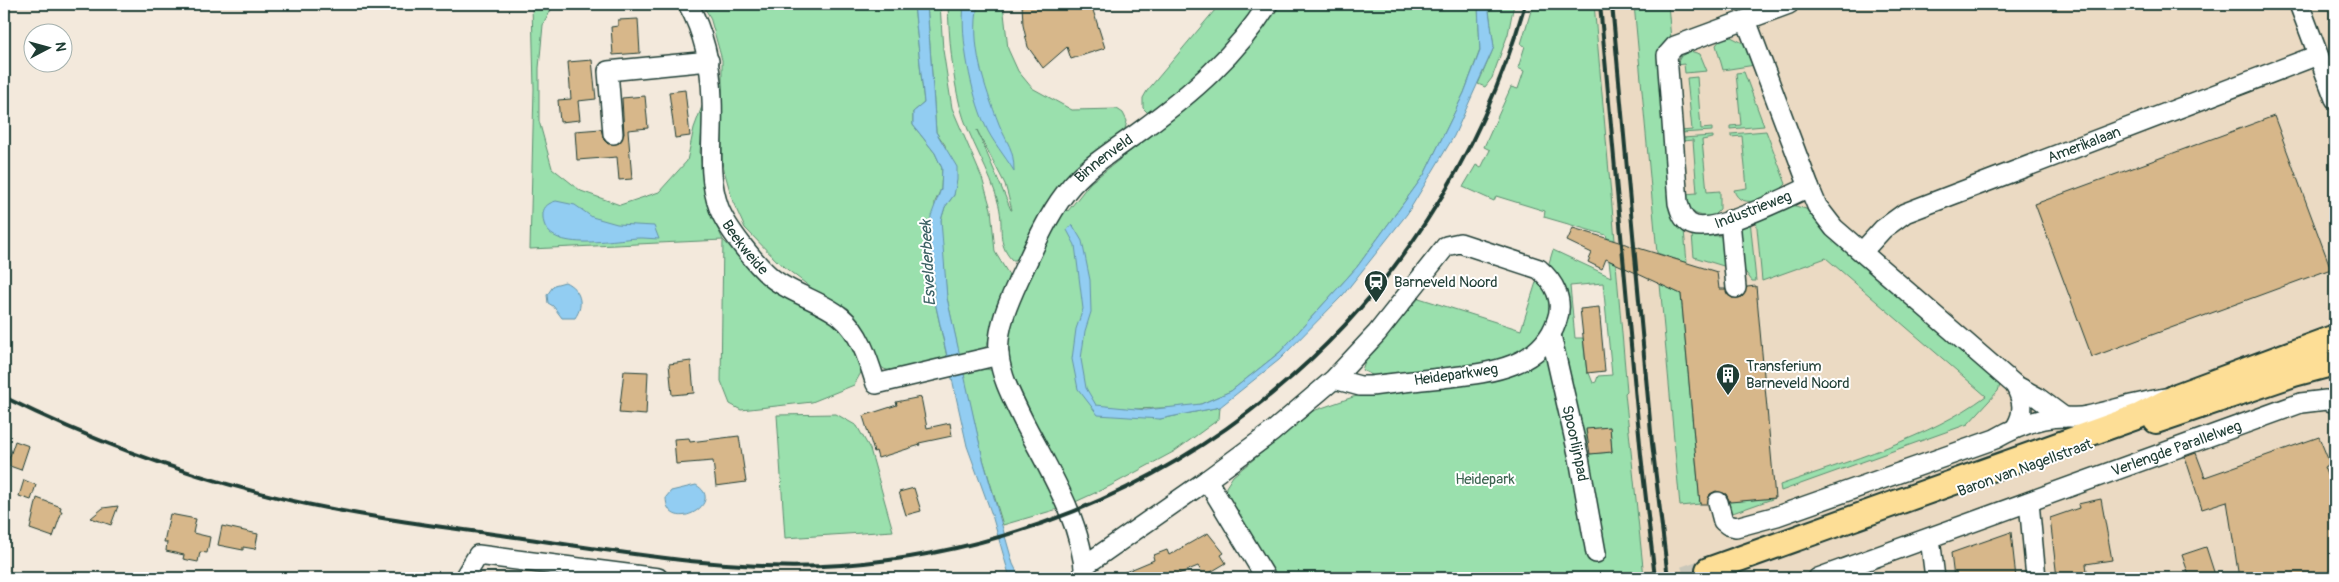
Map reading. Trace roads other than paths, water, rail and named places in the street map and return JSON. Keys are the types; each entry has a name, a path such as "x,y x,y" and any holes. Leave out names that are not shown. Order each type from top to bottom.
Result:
{"main road":[{"name":"Baron van Nagellstraat","path":"1712,574 2139,416 2179,395 2335,337"},
{"name":"Baron van Nagellstraat","path":"1712,574 2223,398 2294,374 2335,363"}],"street":[{"name":"Beekweide","path":"688,4 698,23 709,61 712,99 710,167 719,208 734,235 771,277 842,317 856,334 876,384 999,355"},
{"name":"Binnenveld","path":"1084,572 1079,539 1070,513 1006,386 999,355 1001,327 1013,291 1038,238 1072,185 1093,166 1212,74 1258,20 1268,4"},
{"name":"Industrieweg","path":"1746,20 1809,187 1716,226 1700,227 1688,223 1680,211 1666,65 1667,56 1675,46 1789,4"},
{"path":"2299,4 2318,42 2332,78 2335,99"},
{"name":"Amerikalaan","path":"1862,252 1883,228 1895,219 1922,206 2318,42"},
{"path":"613,134 608,71 709,61"},
{"path":"1809,187 1824,216 1834,228 2015,385 2037,396 2064,417"},
{"path":"1730,220 1736,288"},
{"name":"Heideparkweg","path":"1084,572 1272,432 1334,379 1377,333 1446,246 1460,243 1539,270 1556,289 1559,303 1558,316 1551,335 1533,353 1506,368 1371,386 1360,386 1334,379"},
{"name":"Spoorlijnpad","path":"1551,335 1580,458 1596,553"},
{"path":"2015,385 2022,397 2023,409 2016,427"},
{"name":"Baron van Nagellstraat","path":"1718,502 1723,521 1728,525 1736,527 1749,524 1777,516 1995,439 2016,427 2064,417 2082,417 2134,402 2179,395"},
{"name":"Verlengde Parallelweg","path":"1818,578 2301,403 2331,401"},
{"path":"1207,480 1266,578"},
{"path":"2029,502 2036,578"},
{"path":"1930,538 1935,578"},
{"path":"464,578 478,555 658,578"}],"water":[{"path":"914,4 927,4 936,132 957,167 954,195 945,207 941,220 947,298 983,459 1013,564 1020,578 1010,578 992,515 967,446 935,302 930,240 931,216 941,189 942,168 935,153 913,125 913,112 924,103"},
{"path":"964,4 978,4 976,35 980,65 993,109 1011,151 1014,171 988,131 975,97 965,49"},
{"path":"1478,4 1488,4 1494,47 1454,136 1407,214 1343,295 1279,360 1220,407 1160,419 1098,415 1078,389 1072,359 1076,329 1083,309 1075,245 1067,230 1072,224 1082,241 1090,280 1091,312 1085,331 1081,359 1086,388 1096,405 1146,410 1201,404 1231,391 1280,352 1357,267 1424,175 1464,93 1480,51"},
{"path":"556,201 575,205 592,217 617,224 654,226 659,239 632,238 583,242 554,236 545,227 543,213 547,205"},
{"path":"565,282 574,289 579,297 580,307 575,318 562,318 553,306 548,303 547,295 554,285"},
{"path":"696,485 704,492 705,500 701,507 693,513 684,516 675,515 669,509 666,497 671,491"}],"tunnel":[{"path":"1685,578 1708,570"}],"railway":[{"path":"4,397 110,444 219,482 293,501 400,521 632,554 758,566 842,565 961,547 1074,511 1178,460 1272,393 1356,313 1427,221 1483,117 1525,4"},
{"path":"1600,4 1641,455 1655,578"},
{"path":"1612,4 1652,443 1668,578"}],"place":[{"name":"Barneveld Noord","path":"1376,303"},
{"name":"Transferium Barneveld Noord","path":"1728,396"}],"water label":[{"name":"Esvelderbeek","path":"928,263"}],"park label":[{"name":"Heidepark","path":"1485,479"}]}
